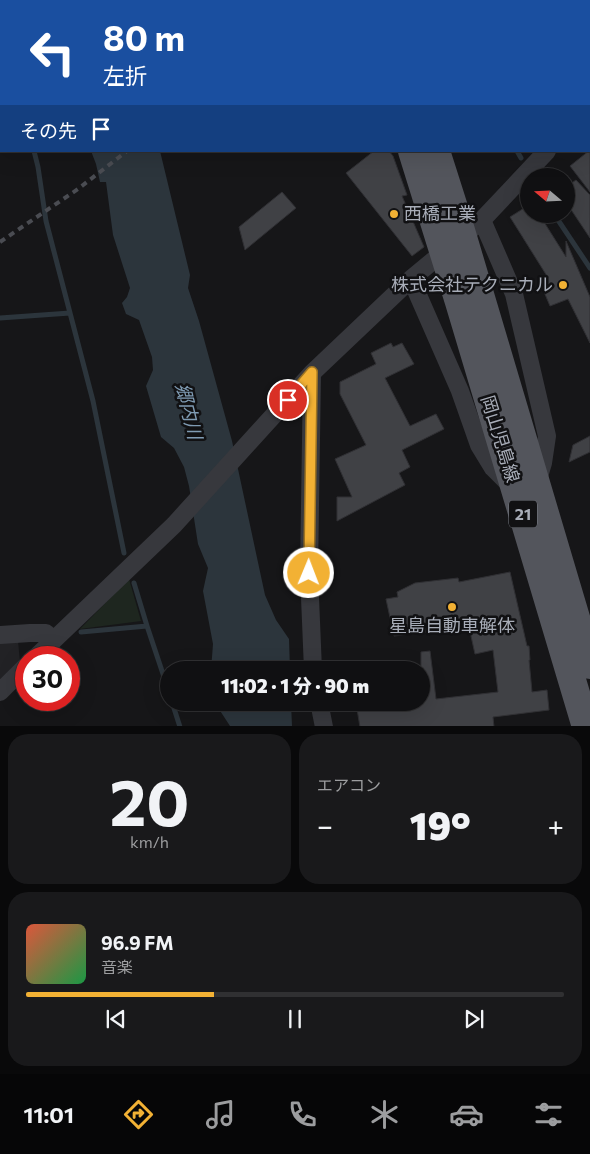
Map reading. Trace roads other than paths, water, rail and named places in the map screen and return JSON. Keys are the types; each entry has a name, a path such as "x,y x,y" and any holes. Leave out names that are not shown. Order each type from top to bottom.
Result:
{"main road":[{"name":"岡山児島線","path":"412,152 470,299 561,605 586,726"},
{"name":"岡山児島線","path":"436,152 457,217 470,299"},
{"name":"岡山児島線","path":"561,605 590,665"}],"street":[{"path":"47,646 174,525 312,372 411,279 482,220 546,152"},
{"path":"411,279 460,391 479,446 493,468 526,487 543,463 547,436 514,294 482,220"},
{"path":"312,372 309,573 313,661"},
{"path":"0,635 46,633 53,640"},
{"path":"0,692 15,677"},
{"path":"320,711 324,726"}],"water":[{"name":"郷内川","path":"91,152 160,152 190,275 188,288 232,441 265,595 276,620 289,639 290,661 212,661 213,644 203,591 208,568 198,544 189,486 184,467 174,448 161,437 146,386 153,370 152,357 139,320 126,314 122,303 127,297 130,288 113,235 106,182 100,182"},
{"path":"220,711 291,711 292,726 230,726"}],"waterway":[{"path":"34,152 46,221 93,401 124,553"},
{"path":"518,152 521,158"},
{"path":"560,223 590,268"},
{"path":"0,318 70,313"},
{"path":"134,583 147,626"},
{"path":"81,632 147,626 160,665"},
{"path":"175,711 180,726"}],"railway":[{"path":"0,242 78,189 126,152"}],"place":[{"name":"西橋工業","path":"394,214"},
{"name":"株式会社テクニカル","path":"563,285"},
{"name":"星島自動車解体","path":"452,607"}]}
